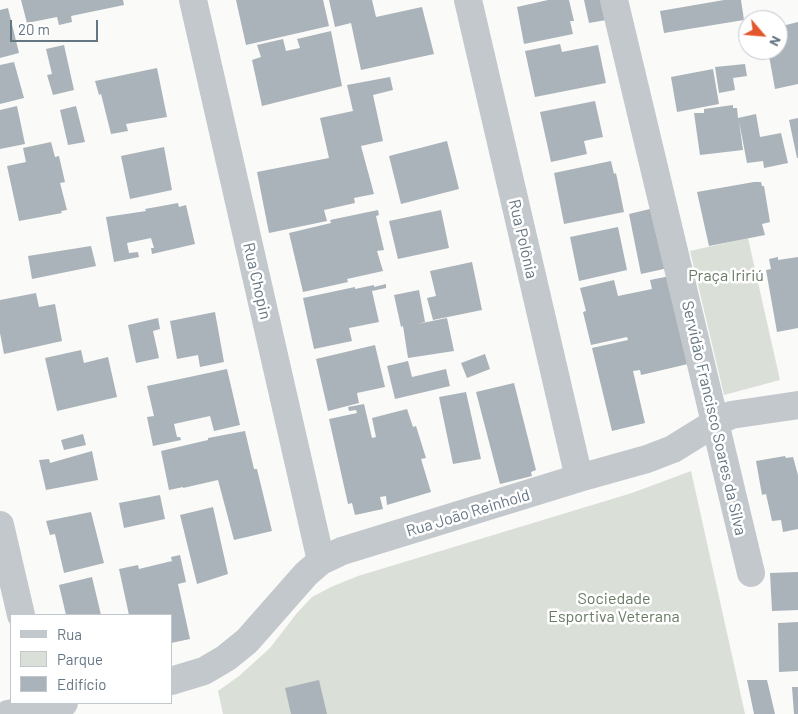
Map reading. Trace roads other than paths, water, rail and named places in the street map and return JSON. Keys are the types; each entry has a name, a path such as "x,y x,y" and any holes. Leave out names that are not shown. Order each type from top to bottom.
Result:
{"street":[{"name":"Rua Chopin","path":"193,0 320,561"},
{"name":"Rua Polônia","path":"468,0 579,478"},
{"name":"Servidão Francisco Soares da Silva","path":"614,0 751,573"},
{"name":"Rua João Reinhold","path":"172,681 204,671 226,658 247,641 306,574 320,561 342,551 647,459 673,449 731,415 798,405"},
{"path":"0,525 20,614"},
{"path":"8,714 49,704"}],"park label":[{"name":"Praça Iririú","path":"726,276"},
{"name":"Sociedade Esportiva Veterana","path":"614,608"}]}
